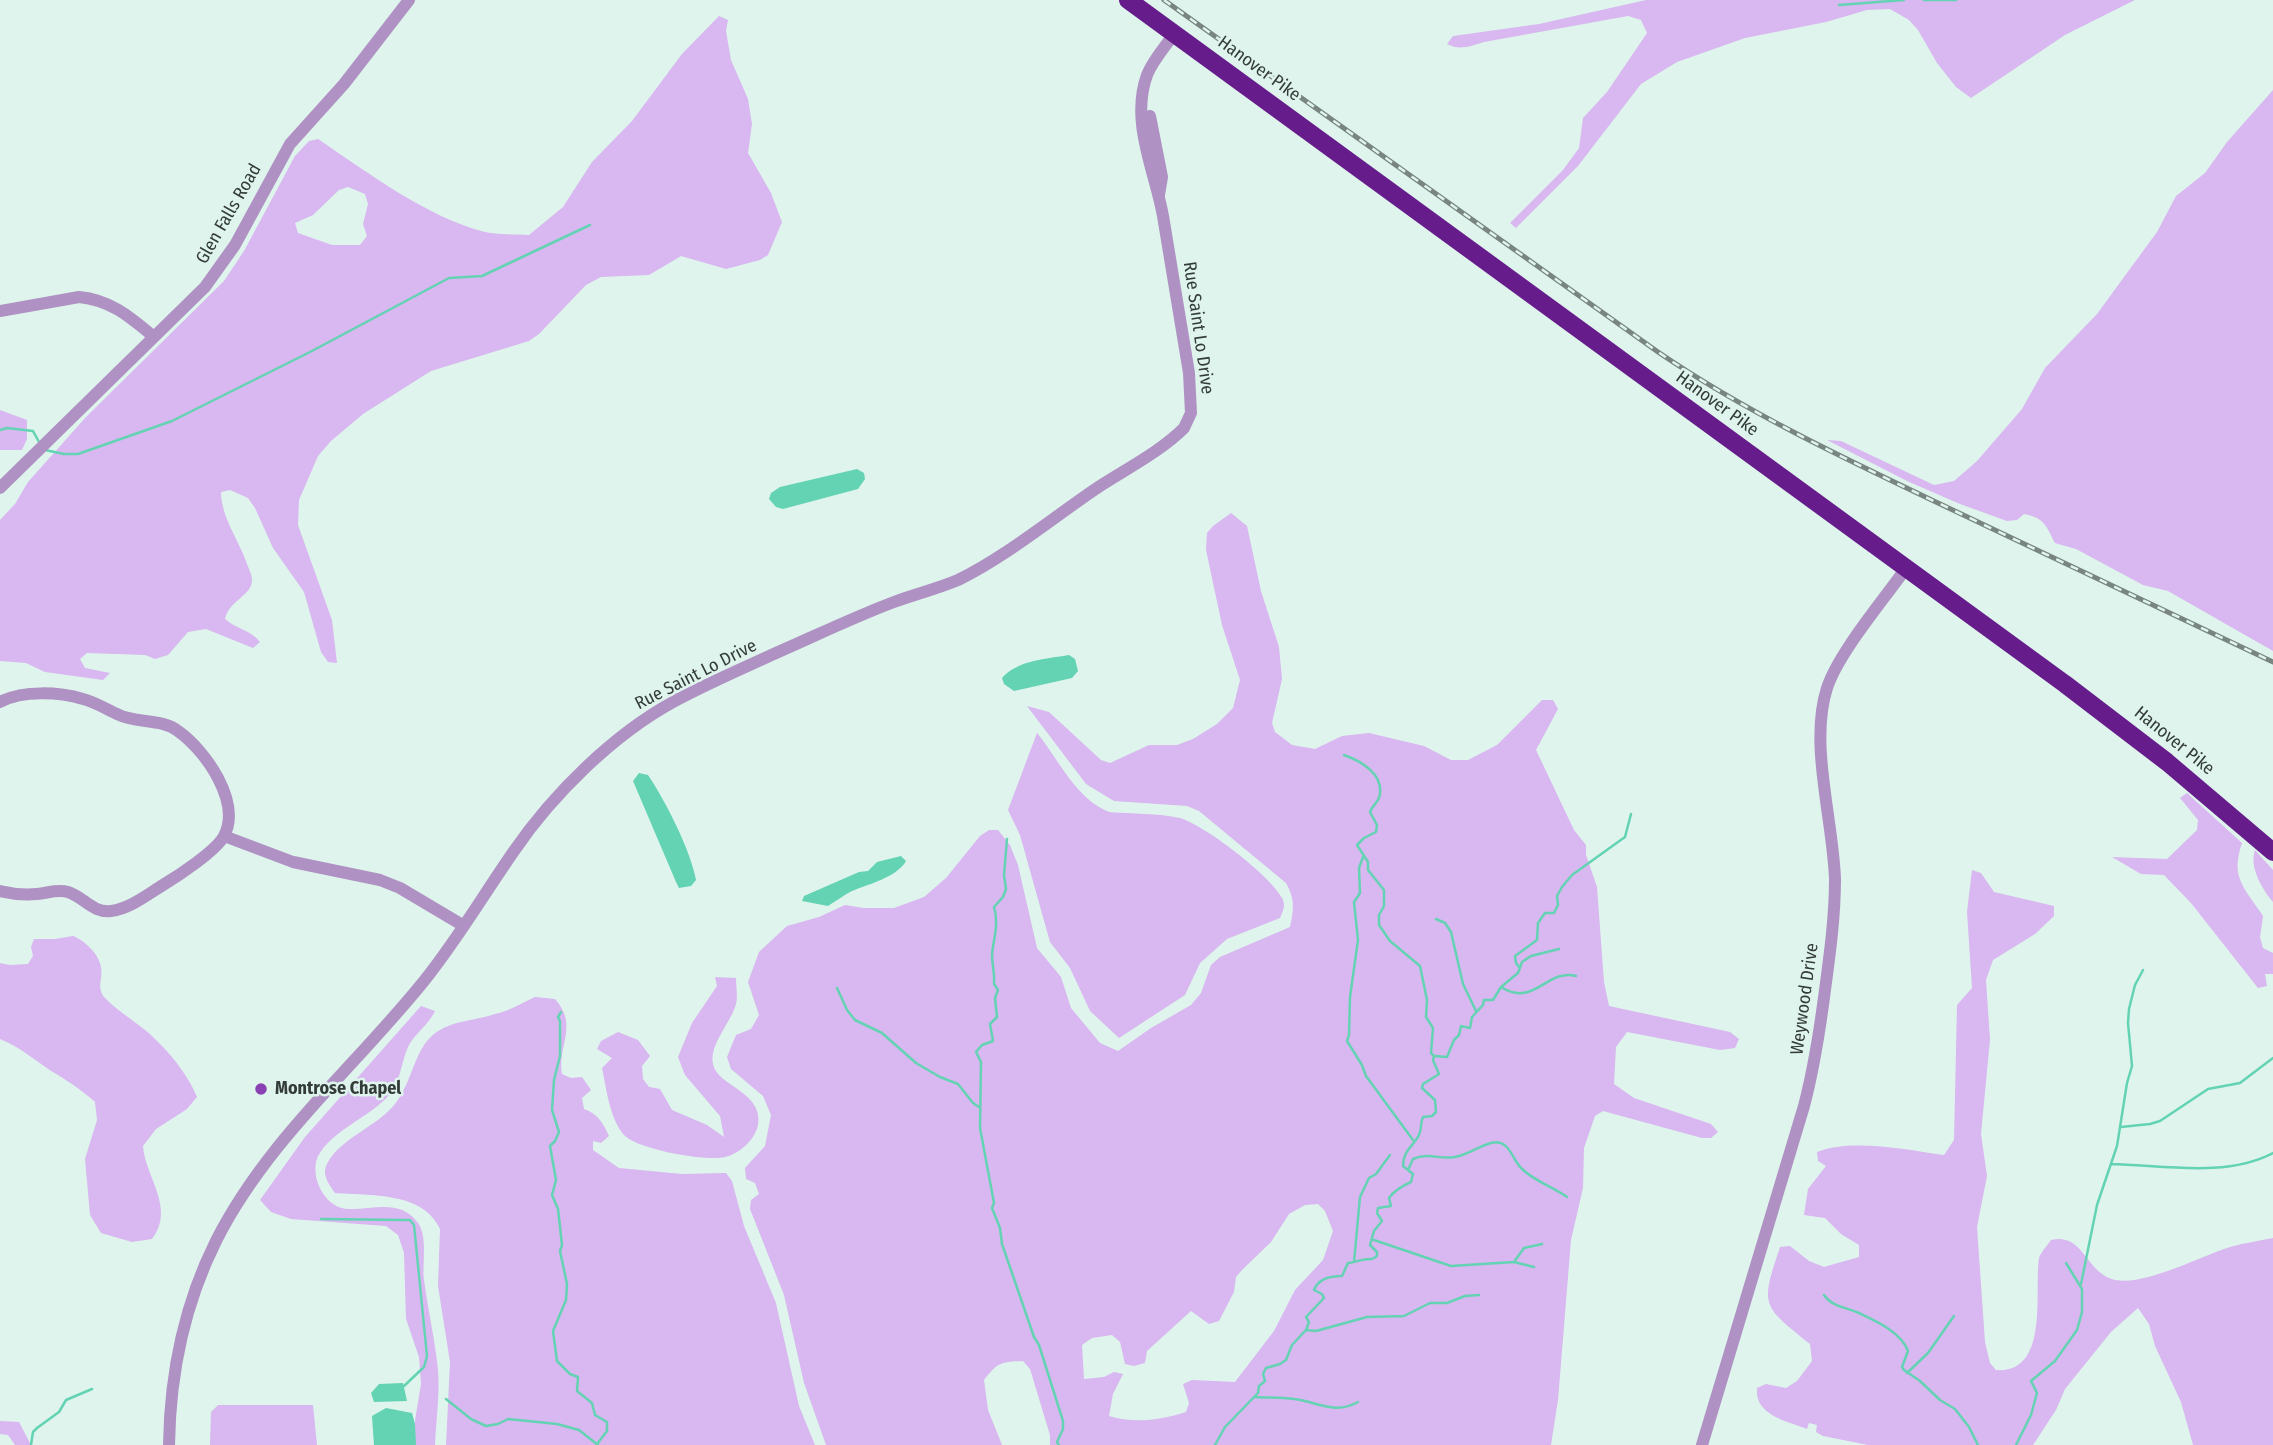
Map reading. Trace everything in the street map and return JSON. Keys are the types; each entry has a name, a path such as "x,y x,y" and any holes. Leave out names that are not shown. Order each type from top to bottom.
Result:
{"highway":[{"name":"Hanover Pike","path":"1128,0 2121,726 2186,777 2273,852"}],"street":[{"name":"Glen Falls Road","path":"0,488 205,287 220,269 290,144 344,84 409,0"},
{"name":"Rue Saint Lo Drive","path":"169,1445 171,1398 188,1307 232,1211 280,1143 424,982 537,820 598,757 645,719 708,684 896,601 957,580 1184,428 1191,413 1189,373 1159,195 1149,165 1142,116 1146,77 1174,34"},
{"path":"0,311 79,297 92,298 118,308 154,337"},
{"name":"Weywood Drive","path":"1702,1445 1804,1106 1816,1052 1832,934 1835,880 1832,830 1820,736 1823,704 1836,667 1906,568"},
{"path":"0,702 30,694 70,696 85,699 125,718 167,725 178,731 196,748 221,782 228,810 224,836 203,857 176,878 118,909 99,910 76,896 57,890 27,895 0,891"},
{"path":"224,836 293,862 380,880 400,888 464,926"}],"shaded area":[{"path":"1646,0 2135,0 2065,35 1971,98 1956,87 1909,20 1890,9 1867,10 1826,22 1745,38 1677,62 1641,84 1578,166 1516,228 1510,223 1563,170 1579,148 1583,118 1607,92 1647,33 1641,20 1628,16 1466,47 1447,44 1453,36 1539,24"},
{"path":"719,16 728,20 726,31 731,60 748,99 752,124 748,153 771,193 782,222 768,255 760,260 726,269 681,256 649,275 601,277 586,285 529,341 431,371 363,414 331,441 318,456 299,500 298,525 332,620 337,663 328,662 321,652 304,592 273,548 255,508 248,498 230,490 221,492 224,510 252,580 248,590 231,607 225,619 260,642 253,648 206,629 188,632 168,655 155,659 145,655 87,653 80,659 85,668 110,673 103,680 45,672 26,663 0,661 0,520 15,504 28,482 86,417 224,281 244,251 295,156 309,141 318,139 398,193 463,225 485,232 529,235 563,207 592,162 632,121 682,54","holes":["348,187 365,194 368,204 363,224 367,236 360,245 332,245 298,233 295,223 313,215 339,190"]},
{"path":"2273,90 2273,651 2168,591 2143,585 2076,549 2055,543 2044,524 2036,518 2024,514 2017,520 2007,521 1960,504 1907,481 1827,440 1841,441 1934,485 1954,481 1977,461 2022,409 2045,368 2097,314 2157,232 2176,196 2205,173 2227,142"},
{"path":"0,410 27,420 27,439 22,450 0,450"},
{"path":"857,469 864,473 865,479 858,489 783,509 776,507 769,499 771,493 780,487"},
{"path":"1231,513 1247,526 1261,591 1279,647 1282,679 1272,723 1275,732 1292,745 1315,749 1342,736 1369,733 1424,746 1451,760 1468,760 1497,745 1542,700 1553,700 1558,709 1536,750 1574,830 1586,845 1586,855 1597,887 1604,982 1609,1006 1730,1032 1739,1039 1735,1048 1720,1050 1627,1032 1616,1047 1614,1084 1634,1098 1711,1124 1718,1132 1711,1138 1702,1138 1603,1111 1595,1116 1584,1148 1583,1188 1571,1240 1558,1400 1551,1445 1050,1445 1050,1435 1030,1369 1023,1361 1001,1364 984,1380 988,1410 1002,1445 826,1445 804,1383 784,1295 750,1209 751,1200 759,1194 755,1183 746,1179 745,1168 765,1146 771,1115 763,1096 731,1069 727,1057 736,1035 751,1029 759,1015 748,982 759,952 787,926 819,917 845,905 894,908 924,897 946,878 980,836 989,830 998,830 1010,845 1018,865 1037,948 1061,977 1071,1008 1100,1043 1118,1051 1191,1005 1201,993 1211,965 1220,957 1290,927 1293,904 1286,883 1199,811 1187,806 1114,801 1086,784 1027,706 1049,712 1101,760 1110,763 1149,745 1177,745 1193,739 1217,724 1233,708 1240,680 1222,625 1206,550 1207,533","holes":["1318,1204 1325,1211 1333,1231 1323,1260 1295,1290 1274,1331 1235,1382 1192,1380 1183,1384 1189,1403 1186,1412 1177,1415 1138,1420 1109,1416 1113,1394 1123,1374 1114,1372 1104,1377 1084,1379 1082,1345 1092,1338 1112,1335 1120,1342 1125,1364 1134,1366 1145,1363 1147,1351 1191,1311 1209,1324 1219,1321 1234,1292 1236,1277 1271,1242 1289,1214 1305,1205"]},
{"path":"1069,655 1075,659 1078,671 1072,678 1014,691 1004,684 1002,678 1016,667"},
{"path":"1037,733 1077,788 1097,806 1109,812 1163,815 1191,823 1220,840 1251,864 1275,888 1283,901 1284,908 1280,918 1227,939 1200,963 1185,995 1119,1038 1090,1011 1070,968 1050,942 1020,835 1008,810"},
{"path":"639,773 648,775 676,826 689,855 696,880 691,886 679,888 676,882 633,781"},
{"path":"2187,793 2242,843 2238,874 2263,916 2260,937 2263,948 2273,953 2273,974 2265,974 2267,986 2258,988 2191,903 2164,875 2141,874 2112,857 2167,859 2197,830 2198,820 2180,798"},
{"path":"2255,850 2273,870 2273,902 2255,870"},
{"path":"901,856 906,861 902,867 828,906 802,901 804,896 859,872 868,871 877,862"},
{"path":"1972,870 1981,873 1994,892 2054,906 2054,916 2035,934 1993,960 1986,980 1990,1040 1981,1134 1987,1176 1977,1227 1985,1342 1990,1363 1996,1370 2013,1368 2025,1359 2032,1345 2036,1328 2039,1258 2051,1240 2071,1242 2105,1276 2127,1281 2157,1275 2230,1247 2273,1238 2273,1445 2193,1445 2181,1402 2155,1346 2149,1324 2138,1308 2111,1332 2065,1389 2056,1410 2033,1445 1868,1445 1823,1436 1816,1432 1817,1425 1809,1423 1807,1429 1790,1423 1773,1416 1761,1405 1757,1388 1766,1384 1786,1388 1797,1381 1812,1361 1810,1344 1782,1321 1770,1303 1770,1282 1780,1247 1790,1246 1809,1261 1824,1267 1859,1257 1859,1245 1841,1234 1825,1218 1804,1215 1808,1189 1826,1166 1818,1161 1817,1152 1863,1145 1944,1155 1954,1140 1957,1005 1972,988 1967,912"},
{"path":"73,936 86,944 97,957 101,967 100,987 105,998 162,1046 185,1074 197,1097 187,1109 156,1129 143,1146 160,1204 159,1227 152,1239 132,1242 101,1233 90,1215 85,1159 97,1120 95,1102 23,1051 0,1039 0,963 28,964 33,956 31,947 34,939"},
{"path":"715,977 736,978 737,998 714,1049 713,1064 716,1072 754,1105 758,1114 758,1125 754,1136 736,1153 716,1158 671,1153 630,1140 618,1127 607,1094 602,1068 612,1058 597,1049 601,1041 618,1032 638,1040 650,1056 642,1066 643,1079 649,1087 660,1089 672,1110 707,1125 724,1137 720,1116 685,1075 678,1057 692,1023 717,986"},
{"path":"535,997 555,999 566,1018 562,1074 571,1078 582,1077 591,1090 582,1098 584,1109 600,1120 609,1136 601,1143 593,1141 593,1150 619,1168 682,1174 726,1173 732,1181 744,1226 776,1303 799,1406 815,1445 446,1445 450,1362 438,1286 440,1229 432,1217 408,1202 379,1196 335,1193 327,1180 325,1168 340,1147 395,1104 422,1049 434,1034 456,1023 505,1011"},
{"path":"421,1006 435,1011 408,1046 394,1088 382,1102 328,1143 320,1152 315,1170 323,1193 341,1208 386,1207 403,1210 411,1215 421,1229 424,1243 424,1280 438,1370 435,1445 411,1445 421,1384 419,1357 406,1319 404,1253 398,1235 386,1226 291,1219 271,1212 260,1200 305,1137"},
{"path":"403,1383 407,1401 374,1402 371,1393 379,1384"},
{"path":"218,1405 313,1405 317,1445 210,1445 211,1412"},
{"path":"386,1408 412,1413 416,1445 374,1445 372,1416"},
{"path":"0,1421 19,1422 31,1445 15,1445 8,1435 0,1434"}],"waterway":[{"path":"1839,5 1904,0"},
{"path":"1924,0 1956,0"},
{"path":"45,450 78,454 172,421 449,278 482,276 590,225"},
{"path":"0,430 7,428 33,431 39,442"},
{"path":"1215,1445 1225,1427 1258,1393 1259,1386 1265,1381 1263,1374 1266,1368 1286,1360 1292,1345 1306,1330 1309,1322 1306,1317 1324,1298 1314,1290 1319,1283 1342,1276 1348,1263 1377,1256 1377,1252 1370,1245 1374,1231 1382,1221 1377,1213 1378,1208 1391,1206 1391,1195 1411,1182 1413,1174 1403,1166 1406,1152 1419,1135 1423,1117 1432,1116 1436,1112 1435,1100 1422,1088 1423,1084 1439,1074 1431,1053 1433,1028 1426,1017 1427,1000 1420,966 1390,941 1379,925 1379,915 1384,906 1384,890 1368,870 1368,862 1357,845 1376,832 1377,825 1370,812 1379,798 1379,782 1364,765 1344,755"},
{"path":"1519,967 1515,956 1537,940 1538,923 1545,913 1554,913 1558,905 1557,896 1562,887 1572,875 1625,837 1631,814"},
{"path":"1007,839 1004,875 1006,889 994,907 996,925 992,954 994,984 998,990 995,998 997,1017 990,1024 993,1041 982,1045 976,1052 981,1062 980,1128 994,1203 992,1208 1000,1228 1002,1244 1063,1421 1063,1429 1057,1442 1059,1445"},
{"path":"1363,857 1359,868 1360,893 1354,902 1358,940 1347,1041 1366,1076 1413,1140"},
{"path":"1436,919 1445,923 1451,932 1463,984 1476,1011"},
{"path":"1435,1056 1447,1057 1461,1026 1470,1028 1472,1017 1484,1000 1493,1000 1501,987 1518,973 1522,962 1531,956 1559,949"},
{"path":"2081,1284 2097,1205 2117,1146 2132,1066 2129,1009 2135,985 2143,970"},
{"path":"1501,987 1523,993 1557,977 1576,976"},
{"path":"837,988 855,1020 882,1033 916,1063 958,1084 979,1107"},
{"path":"561,1012 558,1017 560,1056 554,1080 552,1110 559,1132 550,1146 556,1180 552,1195 558,1209 562,1245 560,1251 567,1284 566,1300 553,1331 557,1361 570,1374 578,1377 577,1391 592,1403 595,1415 607,1422 607,1431 597,1444"},
{"path":"2121,1127 2160,1121 2208,1089 2240,1083 2273,1058"},
{"path":"1408,1170 1413,1159 1419,1157 1455,1157 1497,1142 1506,1146 1526,1173 1567,1197"},
{"path":"2111,1164 2214,1168 2254,1161 2273,1153"},
{"path":"1354,1262 1360,1197 1369,1178 1376,1174 1390,1155"},
{"path":"321,1219 410,1220 414,1225 427,1356 424,1367 404,1386"},
{"path":"1374,1240 1451,1266 1514,1262 1534,1267"},
{"path":"1514,1262 1524,1248 1542,1244"},
{"path":"2016,1445 2031,1415 2037,1393 2031,1381 2055,1361 2077,1330 2082,1312 2082,1289 2066,1263"},
{"path":"1306,1330 1316,1331 1367,1317 1404,1316 1430,1303 1447,1303 1465,1296 1479,1295"},
{"path":"1824,1295 1835,1304 1859,1313 1900,1338 1908,1351 1902,1367 1904,1370 1955,1409 1969,1427 1978,1445"},
{"path":"1907,1373 1928,1353 1954,1316"},
{"path":"31,1445 33,1432 59,1412 66,1400 92,1389"},
{"path":"1255,1397 1294,1399 1334,1408 1358,1402"},
{"path":"446,1399 471,1419 486,1426 508,1419 557,1424 579,1430 598,1445"}],"railway":[{"path":"1164,0 1658,352 1730,397 1804,438 2273,662"}],"place":[{"name":"Montrose Chapel","path":"261,1089"}]}
